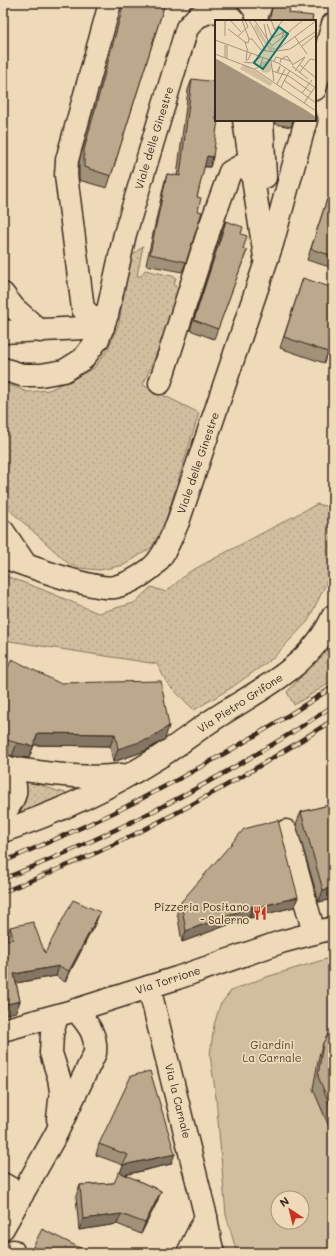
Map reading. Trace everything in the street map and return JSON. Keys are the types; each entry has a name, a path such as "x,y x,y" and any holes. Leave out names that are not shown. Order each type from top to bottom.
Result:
{"street":[{"path":"103,327 83,309 66,175 67,160 109,7"},
{"name":"Viale delle Ginestre","path":"3,369 22,375 41,375 64,371 84,359 98,339 107,314 126,234 187,28 197,17 212,11 228,14 233,20"},
{"path":"316,85 333,24"},
{"name":"Viale delle Ginestre","path":"244,121 266,262"},
{"path":"257,209 266,186 262,121"},
{"name":"Viale delle Ginestre","path":"3,557 91,585 114,587 131,581 151,568 160,557 178,522 266,262 306,121"},
{"path":"160,383 210,227 230,172 250,161"},
{"path":"3,294 14,308 40,331"},
{"path":"3,332 103,327"},
{"path":"3,531 26,565"},
{"name":"Via Pietro Grifone","path":"3,831 26,824 94,795 157,759 214,719 277,679 310,652 322,636 333,616"},
{"path":"6,766 65,776 102,778 131,774"},
{"path":"3,814 13,801 16,791 15,780 6,766"},
{"path":"286,831 323,930"},
{"name":"Via Torrione","path":"3,1030 66,1013 177,978 281,942 323,930"},
{"name":"Via la Carnale","path":"148,986 206,1217 213,1253"},
{"path":"3,1228 56,1136 95,1052 96,1043 93,1032 66,1013 52,1034 51,1053 59,1078 61,1091 56,1136"},
{"path":"3,1184 22,1195"},
{"path":"188,1253 206,1217"}],"green space":[{"path":"143,246 137,276 141,276 145,270 176,277 174,285 184,290 143,385 199,413 164,526 151,548 124,565 100,570 79,568 69,564 3,504 3,382 27,392 49,390 94,368 108,349 119,323 129,258"},
{"path":"317,504 333,508 333,569 308,621 273,658 231,688 194,710 167,683 157,664 3,640 3,575 98,613 134,603 151,587 166,592 189,572"},
{"path":"333,642 333,681 294,705 287,692"},
{"path":"25,779 57,791 76,795 20,813 26,793"},
{"name":"Giardini La Carnale","path":"333,957 333,1253 237,1253 226,1215 216,1097 210,1055 214,1025 220,1005 231,991 263,978"}],"building":[{"path":"124,3 165,3 111,176 84,167 84,150"},
{"path":"273,4 290,7 289,13 313,16 312,20 269,20"},
{"path":"192,79 215,82 215,121 218,121 213,157 207,156 197,197 201,198 198,211 202,212 186,262 150,254 167,174 180,176"},
{"path":"327,199 333,201 333,256 311,249"},
{"path":"226,221 243,227 241,234 247,236 243,249 247,250 218,329 194,320"},
{"path":"303,278 333,288 333,337 328,352 284,337"},
{"path":"12,659 59,683 161,681 169,726 149,739 118,749 115,734 38,733 33,746 3,739 3,678"},
{"path":"333,804 333,887 323,890 301,812"},
{"path":"278,820 298,897 254,908 253,906 186,931 181,902 244,829"},
{"path":"73,900 100,912 69,971 59,966 14,974 20,1001 3,1005 3,941 13,939 10,927 33,922 45,953"},
{"path":"333,1031 333,1113 318,1076 323,1043 328,1034"},
{"path":"150,1071 175,1154 123,1165 128,1155 99,1144 131,1076"},
{"path":"119,1172 161,1191 145,1223 121,1214 83,1219 80,1185 114,1183"},
{"path":"42,1229 86,1251 84,1253 30,1253"}],"railway":[{"path":"3,862 106,817 164,787 237,746 333,687"},
{"path":"3,879 89,842 172,801 254,756 333,706"},
{"path":"3,892 98,852 158,822 247,773 333,720"}],"place":[{"name":"Pizzeria Positano - Salerno","path":"260,913"}]}
